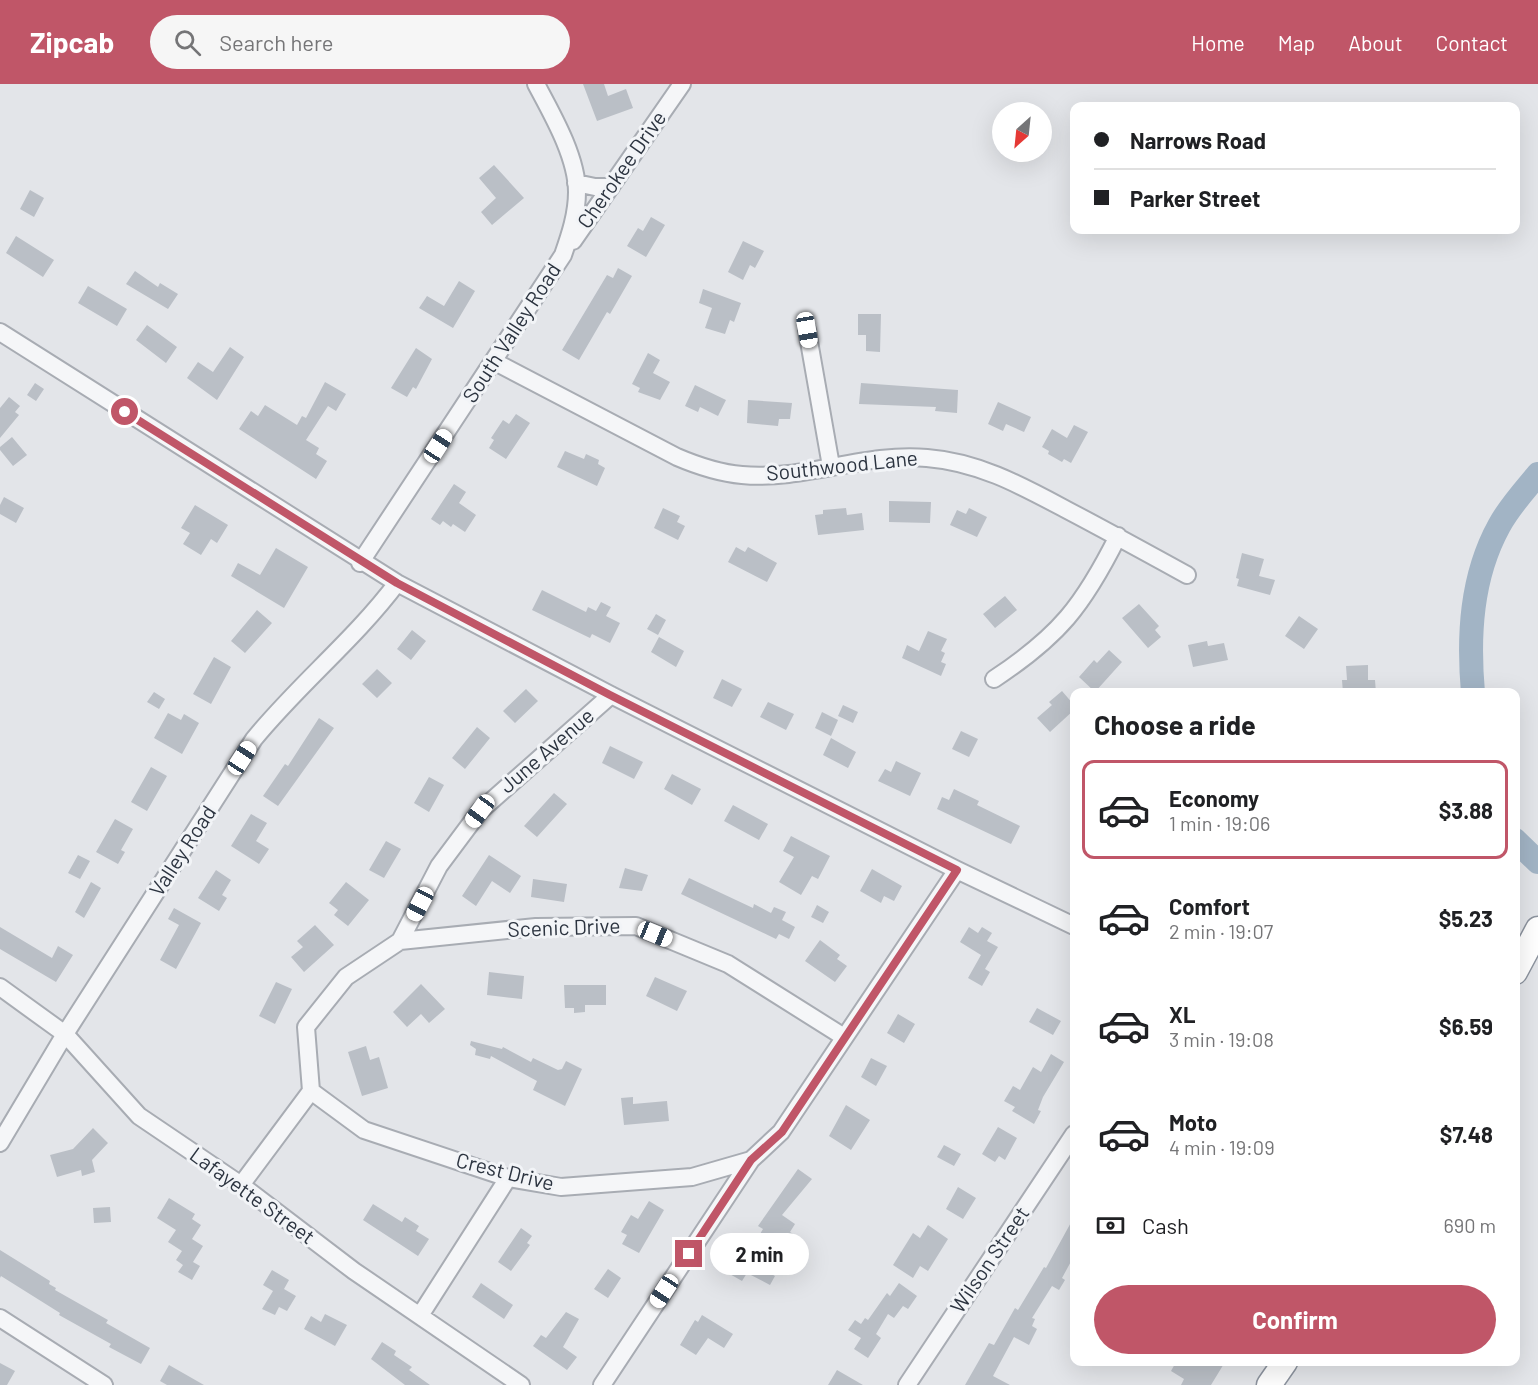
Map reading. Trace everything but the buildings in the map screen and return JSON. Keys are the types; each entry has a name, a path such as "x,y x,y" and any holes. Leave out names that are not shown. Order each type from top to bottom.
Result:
{"highway":[{"path":"1520,963 1538,929"},
{"path":"1269,1385 1282,1366"}],"street":[{"name":"South Valley Road","path":"360,562 495,362 563,255 574,222 576,183 568,153 536,84"},
{"name":"Cherokee Drive","path":"563,255 682,84"},
{"path":"576,183 595,187 611,187"},
{"path":"807,330 831,466"},
{"path":"2,338 397,583 610,695 957,870 1070,924"},
{"name":"Southwood Lane","path":"495,362 676,457 707,470 743,476 781,475 875,459 926,457 966,462 1013,482 1118,536 1187,575"},
{"path":"994,679 1032,654 1058,630 1079,605 1118,536"},
{"name":"Valley Road","path":"0,1143 65,1034 254,739 283,704 381,604 397,583"},
{"name":"June Avenue","path":"310,1091 306,1027 346,977 400,941 439,866 480,811 610,695"},
{"path":"602,1385 751,1160 782,1132 957,870"},
{"name":"Scenic Drive","path":"400,941 536,927 636,926 728,964 844,1037"},
{"name":"Lafayette Street","path":"0,987 65,1034 139,1116 241,1185 354,1271 421,1314 521,1385"},
{"path":"241,1185 310,1091"},
{"name":"Crest Drive","path":"310,1091 364,1130 508,1178 561,1187 692,1177 751,1160"},
{"name":"Wilson Street","path":"907,1385 1070,1140"},
{"path":"421,1314 508,1178"},
{"path":"0,1318 104,1385"}],"waterway":[{"path":"1473,688 1472,629 1477,586 1482,566 1503,519 1538,474"},
{"path":"1520,845 1538,862"}],"route":[{"path":"125,412 360,562 397,583 610,695 957,870 782,1132 751,1160 689,1254"}]}
